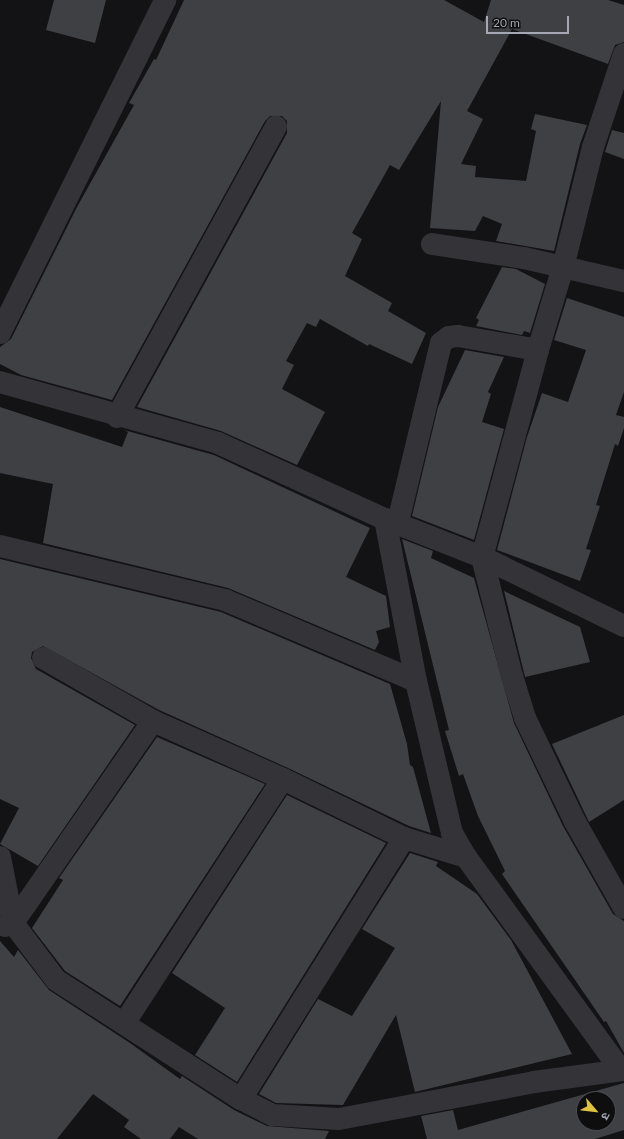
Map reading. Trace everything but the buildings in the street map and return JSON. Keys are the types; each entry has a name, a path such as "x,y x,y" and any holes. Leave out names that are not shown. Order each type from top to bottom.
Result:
{"street":[{"path":"0,333 165,0"},
{"path":"624,54 593,147 563,267 538,350 482,557 512,676 526,718 574,820 624,908"},
{"path":"117,416 276,127"},
{"path":"432,244 485,250 624,281"},
{"path":"0,857 7,926 56,980 125,1022 241,1099 273,1115 339,1119 534,1082 623,1070 466,857 452,833 416,681 391,521 442,343 448,337 458,336 538,350"},
{"path":"0,382 117,416 218,443 391,521 482,557 624,626"},
{"path":"0,546 225,600 416,681"},
{"path":"43,658 153,721 283,779 404,838 466,857"},
{"path":"7,926 153,721"},
{"path":"125,1022 283,779"},
{"path":"241,1099 404,838"}]}
